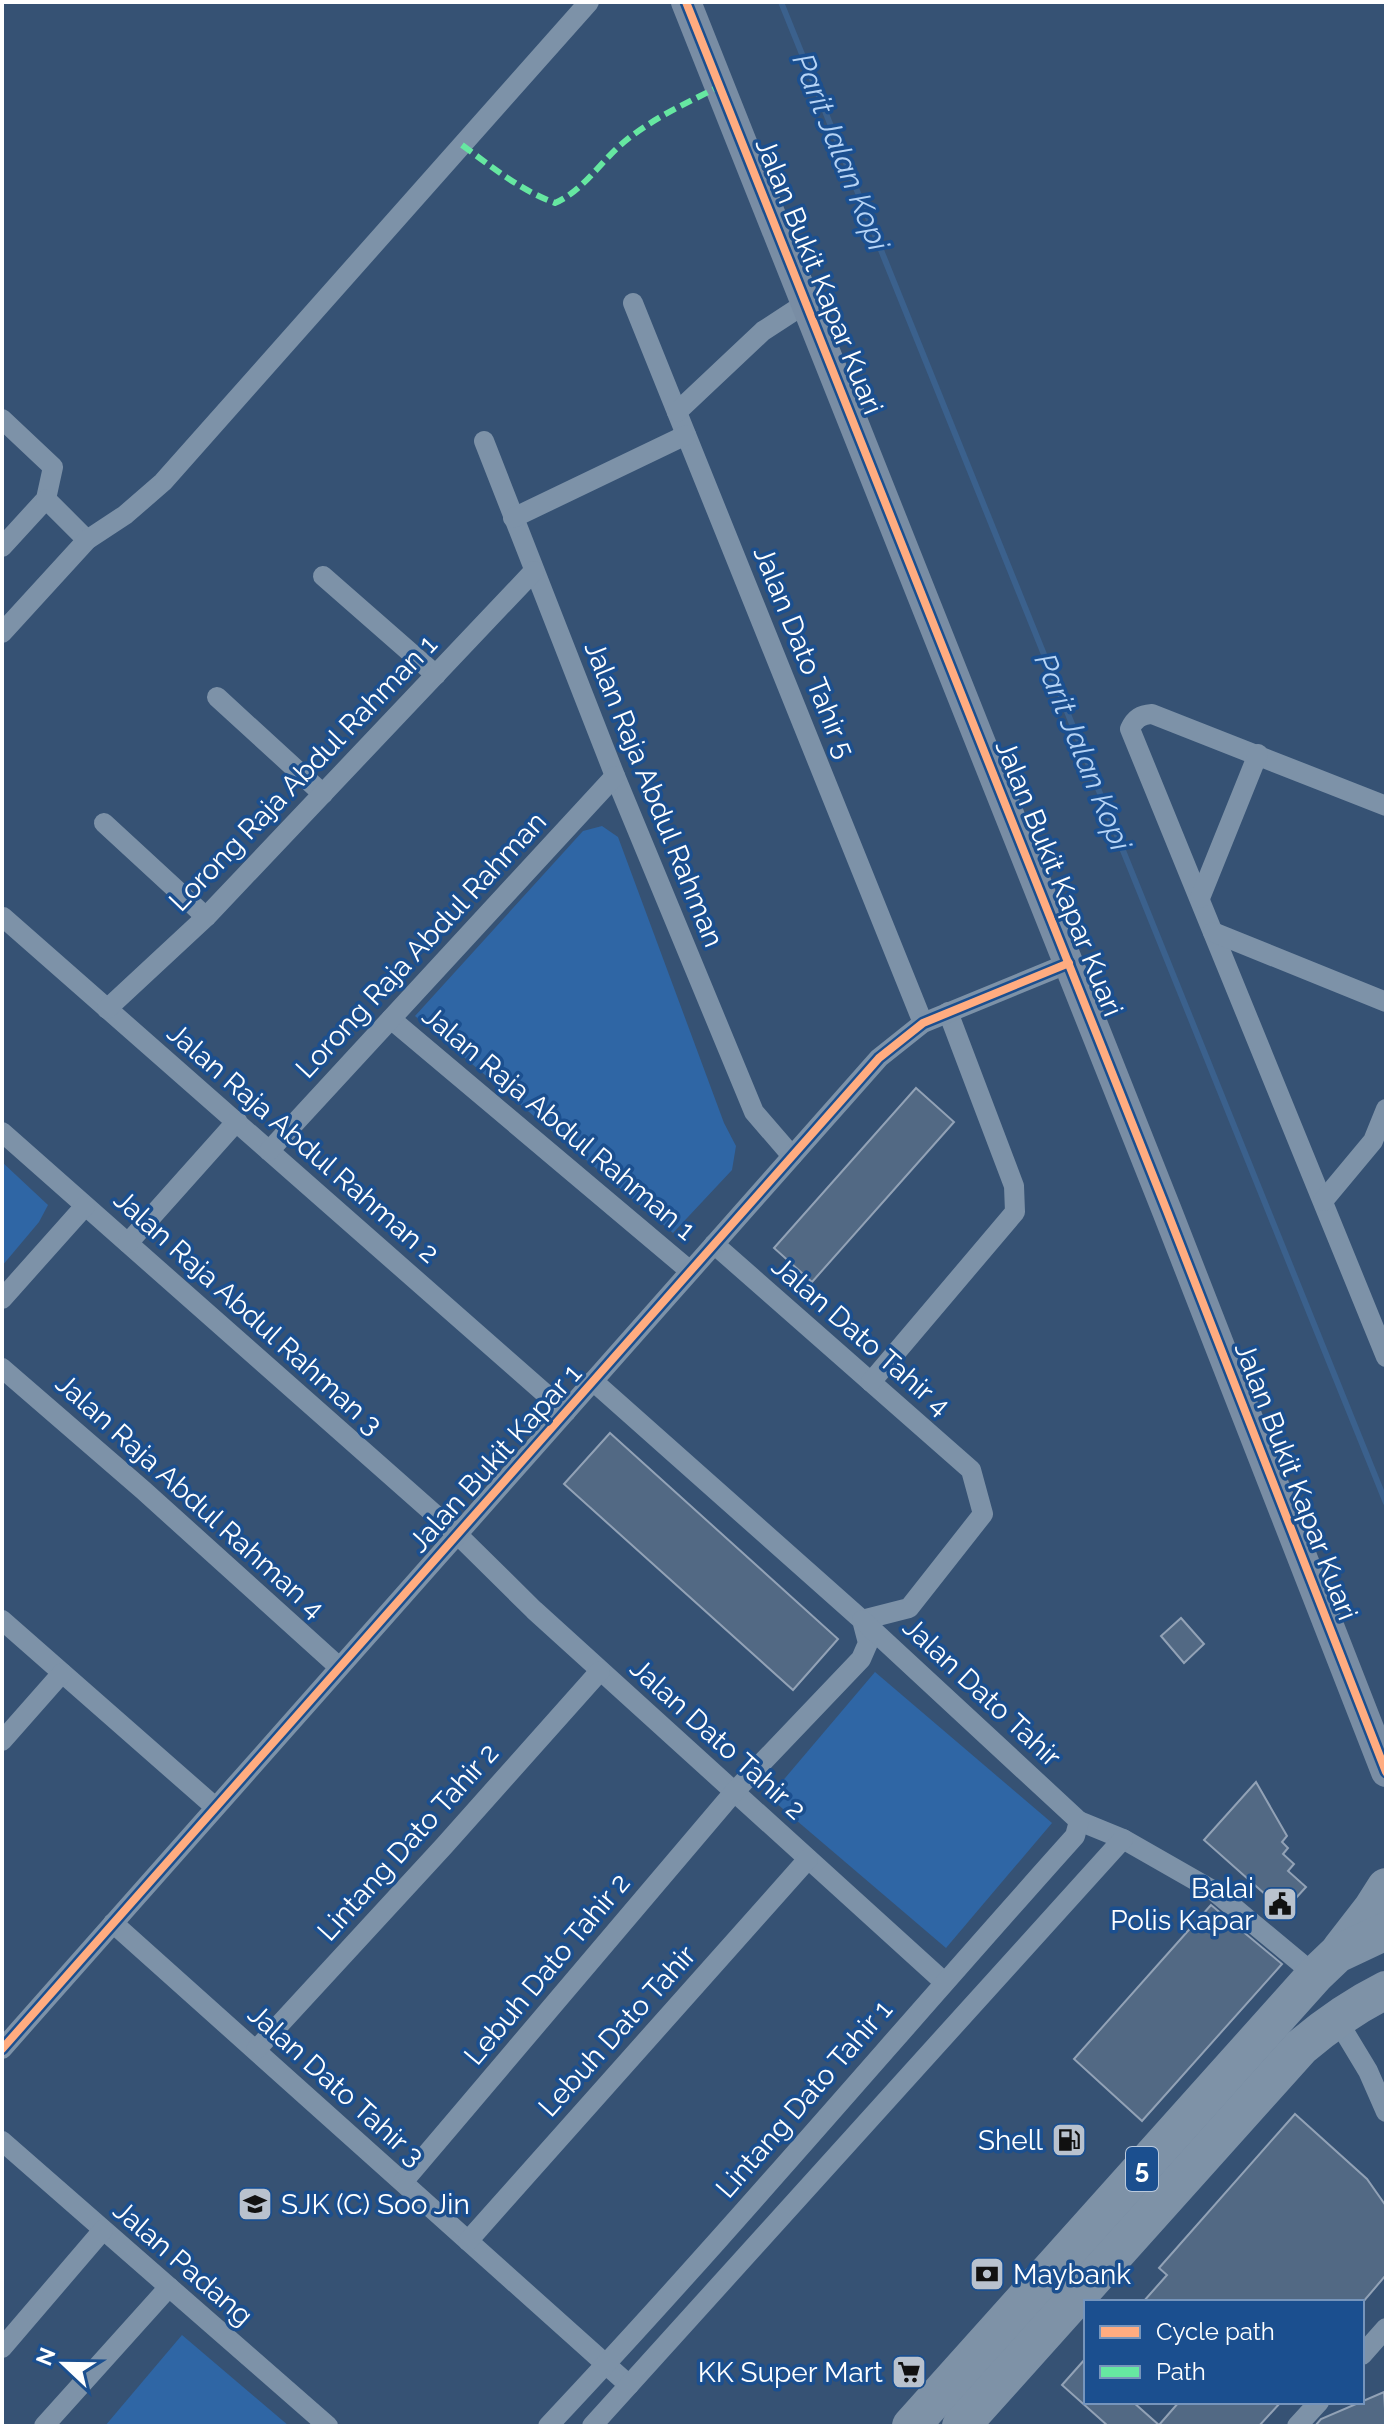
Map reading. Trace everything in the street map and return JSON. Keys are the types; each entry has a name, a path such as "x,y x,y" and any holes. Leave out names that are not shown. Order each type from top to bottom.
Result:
{"highway":[{"path":"1326,1964 1372,1909 1386,1887"},
{"name":"5","path":"911,2426 1326,1964 1386,1931"},
{"name":"5","path":"961,2426 1301,2047 1336,2018 1386,1990"}],"street":[{"path":"2,633 87,540 125,515 163,482 589,2"},
{"name":"Jalan Bukit Kapar Kuari","path":"686,2 1069,963 1386,1772"},
{"name":"Jalan Dato Tahir 5","path":"633,303 923,1023"},
{"path":"677,412 763,331 806,303"},
{"path":"2,419 53,467 46,499 2,547"},
{"path":"513,518 686,435"},
{"name":"Jalan Raja Abdul Rahman","path":"484,441 615,776 754,1112 792,1156"},
{"path":"46,499 87,540"},
{"name":"Lorong Raja Abdul Rahman 1","path":"107,1009 206,917 534,571"},
{"path":"323,576 436,675"},
{"path":"217,697 323,794"},
{"path":"1386,806 1152,714 1134,720 1130,729 1386,1357"},
{"path":"1200,898 1258,754"},
{"name":"Lorong Raja Abdul Rahman","path":"269,1151 615,776"},
{"path":"104,823 206,917"},
{"name":"Jalan Raja Abdul Rahman 2","path":"3,917 566,1412"},
{"path":"1213,932 1386,1002"},
{"name":"Jalan Bukit Kapar 1","path":"2,2049 879,1058 923,1023 1069,963"},
{"path":"871,1382 1015,1212 1014,1186 948,1012"},
{"name":"Jalan Raja Abdul Rahman 1","path":"391,1019 690,1271"},
{"path":"1323,1201 1373,1141 1386,1109"},
{"path":"128,1243 237,1121"},
{"name":"Jalan Raja Abdul Rahman 3","path":"2,1132 457,1534"},
{"path":"2,1299 85,1206"},
{"name":"Jalan Dato Tahir 4","path":"714,1244 971,1470 983,1514 909,1608 862,1620"},
{"name":"Jalan Raja Abdul Rahman 4","path":"2,1368 339,1667"},
{"name":"Jalan Dato Tahir","path":"593,1381 862,1620 1079,1821"},
{"name":"Jalan Dato Tahir 2","path":"457,1534 600,1671 944,1982"},
{"path":"2,1620 215,1807"},
{"name":"Lebuh Dato Tahir 2","path":"403,2182 734,1792 861,1659 868,1643 862,1620"},
{"name":"Lintang Dato Tahir 2","path":"256,2050 600,1671"},
{"path":"2,1741 62,1673"},
{"path":"1079,1821 1123,1839 1214,1891 1326,1964"},
{"name":"Lintang Dato Tahir 1","path":"548,2426 792,2157 1075,1836 1079,1821"},
{"path":"592,2426 1123,1839"},
{"name":"Lebuh Dato Tahir","path":"468,2241 808,1859"},
{"name":"Jalan Dato Tahir 3","path":"113,1923 629,2385"},
{"path":"1336,2018 1368,2071 1386,2112"},
{"name":"Jalan Padang","path":"2,2141 328,2426"},
{"path":"2,2348 103,2230"},
{"path":"44,2426 169,2287"},
{"path":"1364,2353 1386,2328"},
{"path":"1297,2426 1317,2404"}],"shaded area":[{"path":"602,826 618,837 724,1123 736,1146 732,1170 673,1233 415,1016 583,831"},
{"path":"2,1162 48,1205 39,1222 2,1266"},
{"path":"875,1672 1052,1823 946,1948 769,1797"},
{"path":"182,2335 289,2426 105,2426"}],"building":[{"path":"916,1088 954,1122 812,1282 774,1248"},
{"path":"610,1433 838,1639 793,1690 564,1484"},
{"path":"1181,1618 1204,1644 1184,1663 1161,1636"},
{"path":"1256,1782 1287,1836 1282,1842 1288,1848 1283,1854 1294,1864 1288,1871 1306,1887 1284,1911 1204,1840"},
{"path":"1211,1905 1282,1964 1142,2121 1074,2059"},
{"path":"1295,2114 1367,2179 1386,2206 1386,2275 1364,2301 1145,2300 1167,2275 1159,2268"},
{"path":"1084,2360 1084,2404 1135,2404 1159,2425 1177,2404 1279,2404 1259,2426 1108,2426 1062,2385"},
{"path":"1384,2392 1386,2426 1315,2426 1321,2419 1356,2404 1364,2404 1364,2401"}],"waterway":[{"name":"Parit Jalan Kopi","path":"781,2 1386,1503"}],"marked path":[{"path":"462,145 518,185 555,203 574,191 635,133 720,86"}],"cycle path":[{"path":"686,2 1167,1211 1386,1772"},
{"path":"2,2049 879,1058 923,1023 1069,963"}],"place":[{"name":"Balai Polis Kapar","path":"1280,1904"},
{"name":"Shell","path":"1069,2140"},
{"name":"SJK (C) Soo Jin","path":"255,2204"},
{"name":"Maybank","path":"987,2274"},
{"name":"KK Super Mart","path":"909,2372"}]}
